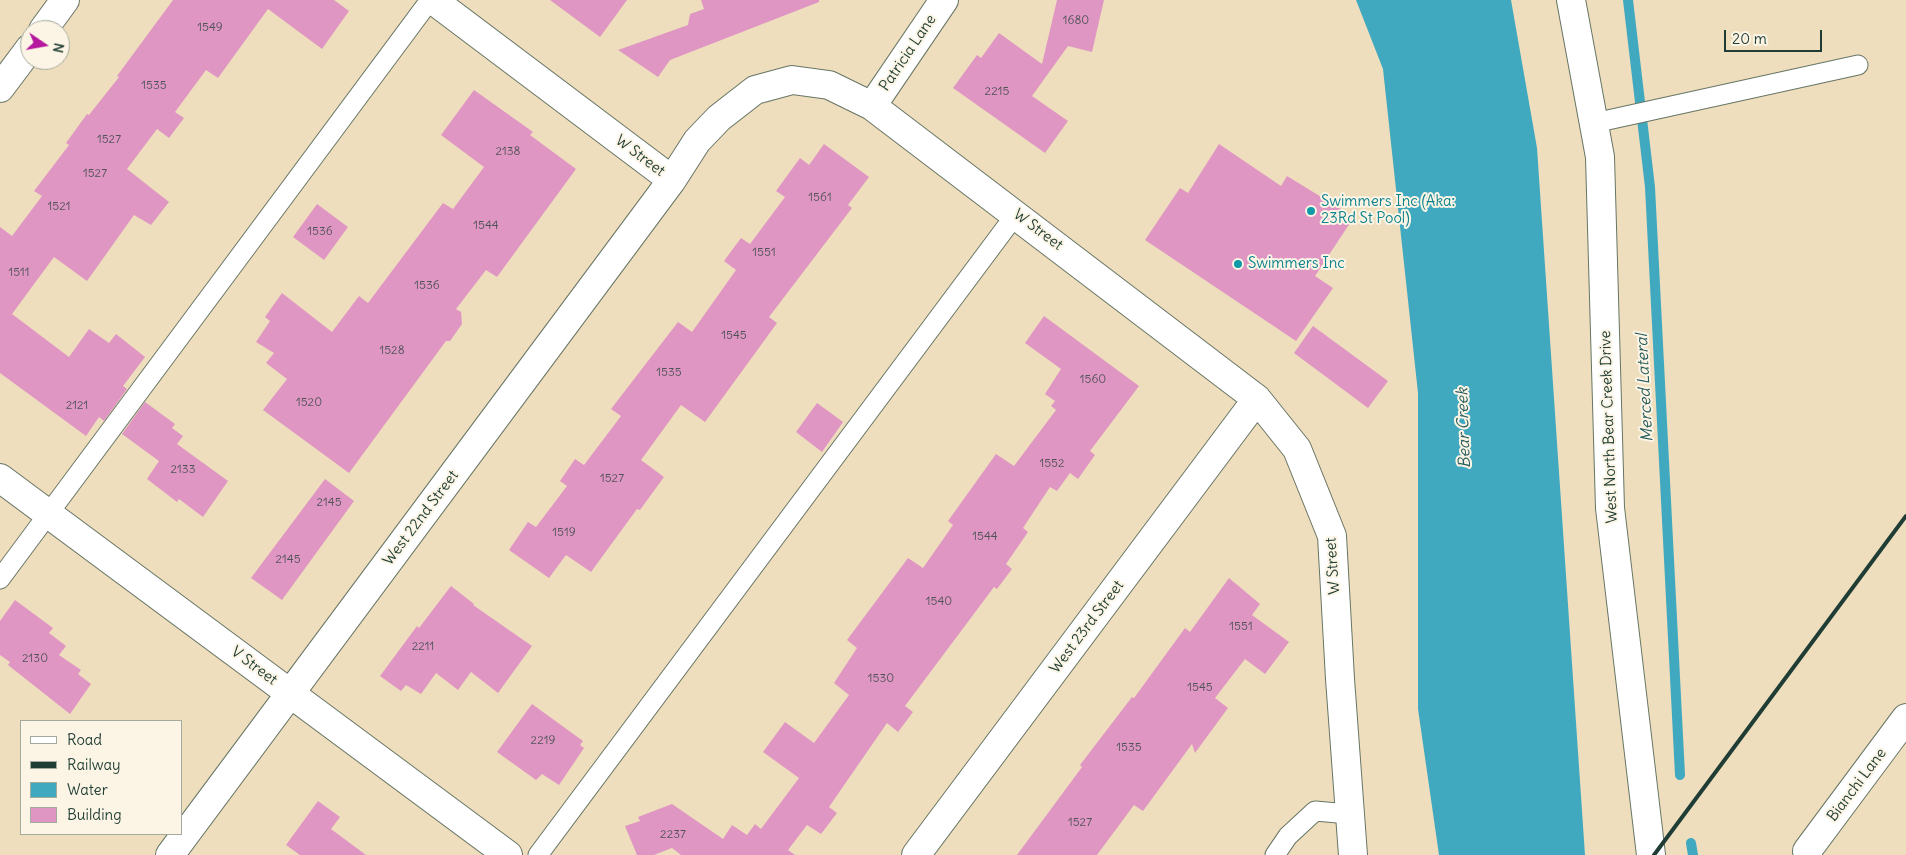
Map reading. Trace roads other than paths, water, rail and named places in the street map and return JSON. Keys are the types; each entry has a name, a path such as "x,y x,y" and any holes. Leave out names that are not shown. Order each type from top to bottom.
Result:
{"street":[{"path":"50,20 65,0"},
{"name":"W Street","path":"431,0 672,180 697,141 719,118 755,90 792,80 829,84 872,106 1257,399 1297,449 1332,536 1349,814 1354,855"},
{"name":"Patricia Lane","path":"872,106 944,0"},
{"name":"West North Bear Creek Drive","path":"1571,0 1600,156 1610,508 1651,855"},
{"path":"0,88 20,61"},
{"name":"West 22nd Street","path":"170,855 672,180"},
{"name":"West 23rd Street","path":"916,855 1257,399"},
{"name":"V Street","path":"0,478 508,855"},
{"name":"Bianchi Lane","path":"1807,853 1906,718"}],"lane":[{"path":"0,579 431,0"},
{"path":"1594,123 1858,65"},
{"path":"538,855 1016,214"},
{"path":"1275,855 1288,836 1315,811 1349,814"}],"water":[{"name":"Bear Creek","path":"1356,0 1511,0 1537,148 1585,855 1439,855 1418,709 1418,393 1383,69"}],"waterway":[{"name":"Merced Lateral","path":"1628,0 1650,187 1680,775"},
{"name":"Merced Lateral","path":"1691,843 1693,855"}],"railway":[{"path":"1654,855 1906,516"}],"place":[{"name":"Swimmers Inc (Aka: 23Rd St Pool)","path":"1311,211"},
{"name":"Swimmers Inc","path":"1238,264"}]}
